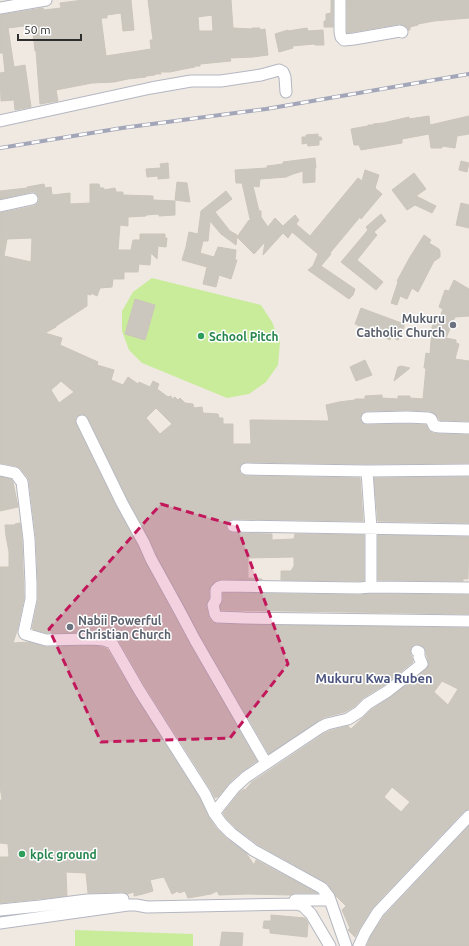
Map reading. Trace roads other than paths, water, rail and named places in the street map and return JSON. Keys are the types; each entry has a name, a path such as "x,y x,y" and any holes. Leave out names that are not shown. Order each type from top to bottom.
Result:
{"street":[{"path":"0,8 46,0"},
{"path":"340,0 340,32 344,40 354,40 400,31 402,32"},
{"path":"0,121 151,88 191,81 220,81 261,75 279,70 283,72 285,77 286,92"},
{"path":"0,206 32,198"},
{"path":"367,418 428,418 431,419 434,426 469,428"},
{"path":"82,421 122,504 144,543 151,559 195,640 266,763"},
{"path":"246,469 367,471 469,470"},
{"path":"0,470 15,473 22,482 29,539 31,583 31,599 24,632 25,634 46,640 91,639 104,640 112,643 139,690 205,794 214,813 225,828 253,850 322,888 329,897 346,946"},
{"path":"367,471 371,529 371,587"},
{"path":"233,526 469,530"},
{"path":"469,588 220,586 216,590 216,600 213,605 214,614 217,617 469,622"},
{"path":"214,813 234,788 246,777 320,727 348,718 358,712 422,664 419,657 419,652 417,651"},
{"path":"358,946 378,912 469,816"},
{"path":"0,910 87,900 330,900"},
{"path":"0,923 128,905 163,907 297,904 303,906 311,914 330,946"}],"railway":[{"path":"0,148 122,128 266,109 469,74"}],"place":[{"name":"Mukuru Catholic Church","path":"453,325"},
{"name":"School Pitch","path":"201,336"},
{"name":"Nabii Powerful Christian Church","path":"70,627"},
{"name":"kplc ground","path":"22,854"}],"district":[{"name":"Mukuru Kwa Ruben","path":"374,678"}]}
